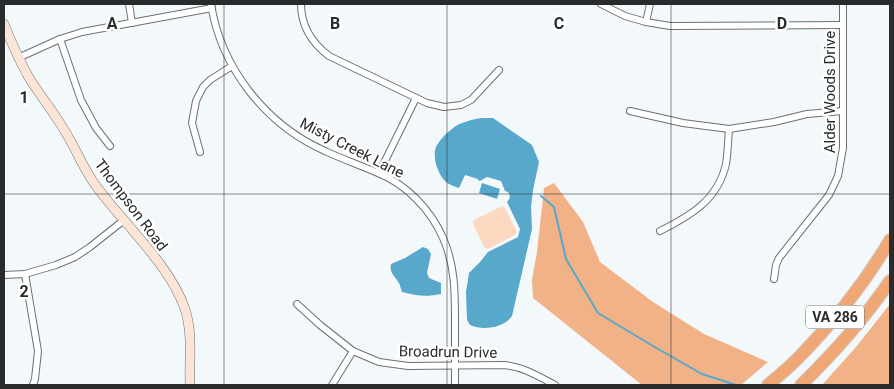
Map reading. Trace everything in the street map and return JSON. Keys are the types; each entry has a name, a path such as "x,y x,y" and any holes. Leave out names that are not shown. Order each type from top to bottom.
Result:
{"highway":[{"name":"VA 286","path":"768,385 802,354 837,316 890,240"},
{"name":"VA 286","path":"801,385 845,340 890,281"}],"street":[{"path":"129,4 132,23"},
{"path":"301,4 305,27 320,50 338,62 438,107 462,105 476,97 499,70"},
{"path":"601,4 625,16 670,26 843,25"},
{"path":"646,22 650,4"},
{"name":"Alder Woods Drive","path":"774,279 779,258 829,195 840,169 843,155 843,4"},
{"path":"18,58 60,39 82,32 212,6"},
{"name":"Misty Creek Lane","path":"212,6 218,30 232,66 265,110 292,133 324,151 379,173 406,191 424,207 436,224 448,250 454,274 455,385"},
{"name":"Thompson Road","path":"4,24 18,58 65,131 90,176 111,206 166,274 181,300 188,324 190,385"},
{"path":"60,39 81,100 96,128 110,146"},
{"path":"200,152 192,123 196,100 203,87 210,80 232,66"},
{"path":"379,173 416,98"},
{"path":"630,111 690,124 729,128 774,122 806,114 843,111"},
{"path":"660,231 692,214 707,200 715,189 726,163 729,128"},
{"path":"4,275 25,274 75,257 124,220"},
{"path":"25,274 38,351 33,385"},
{"name":"Broadrun Drive","path":"297,304 353,351 386,363 408,366 514,366 555,385"},
{"path":"332,385 353,351"}],"shaded area":[{"path":"554,183 583,222 600,262 653,302 704,334 768,362 741,385 642,385 533,298 532,280 544,188"},
{"path":"502,206 505,208 517,232 515,235 488,249 484,247 473,224 474,220"},
{"path":"890,304 890,385 822,385 856,347"}],"water":[{"path":"481,118 493,118 532,145 539,162 531,207 532,229 512,316 499,326 487,328 470,325 467,320 466,292 469,273 488,252 518,237 520,229 507,202 510,195 505,191 501,181 487,177 480,181 465,175 459,188 448,184 440,174 435,156 437,145 450,131 462,123"},
{"path":"482,183 500,189 497,199 479,193"},
{"path":"423,247 428,249 431,254 427,273 429,278 441,283 441,294 422,296 402,292 392,272 391,264"}],"waterway":[{"path":"541,196 554,207 566,259 598,313 702,374 736,385"}]}
